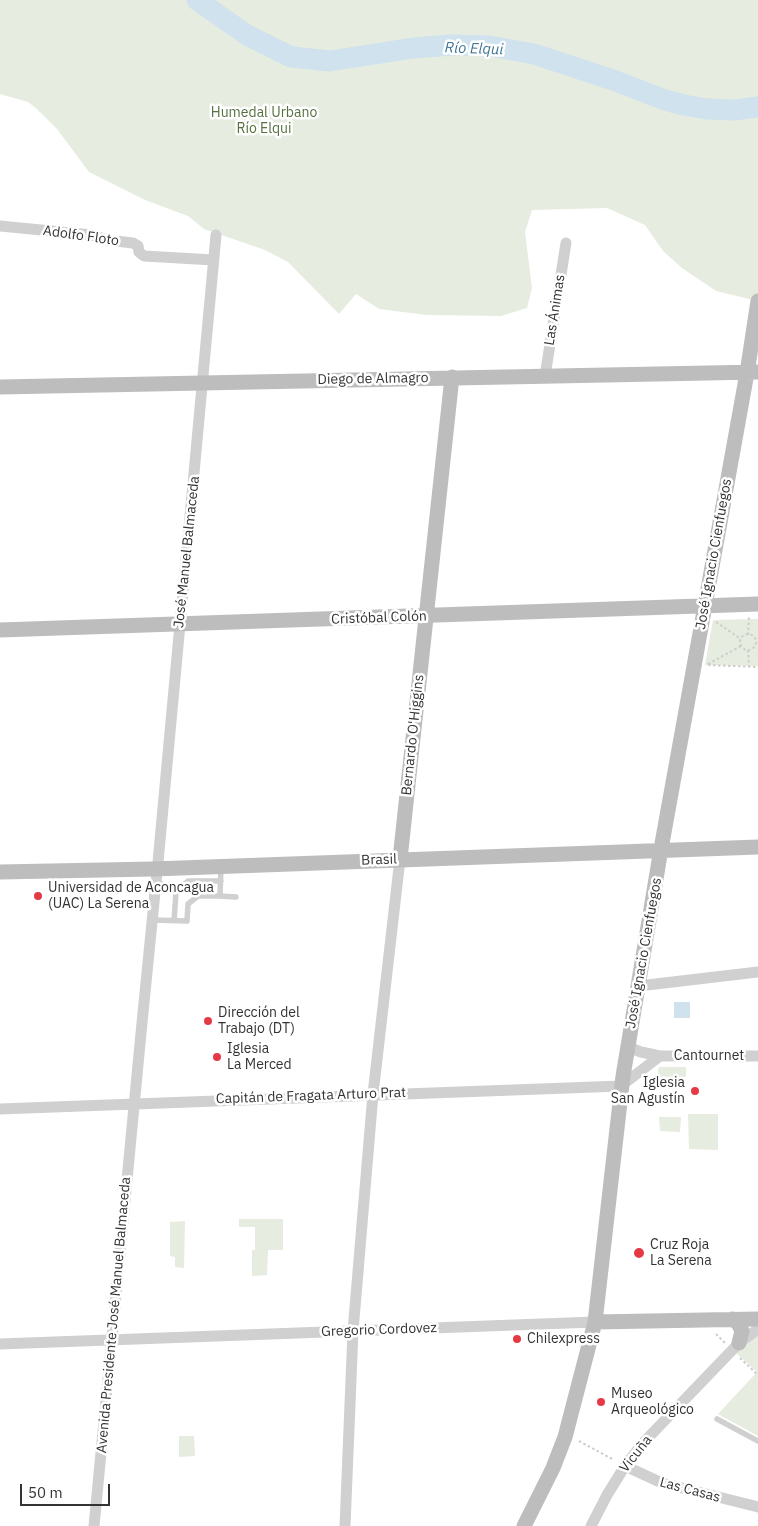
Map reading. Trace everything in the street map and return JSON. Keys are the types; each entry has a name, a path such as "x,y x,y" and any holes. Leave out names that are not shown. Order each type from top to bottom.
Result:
{"street":[{"name":"Adolfo Floto","path":"0,226 92,235 107,240 133,243 138,246 141,255 144,256 214,260"},
{"name":"José Manuel Balmaceda","path":"157,875 204,382 216,235"},
{"name":"Las Ánimas","path":"545,376 566,243"},
{"name":"José Ignacio Cienfuegos","path":"524,1526 565,1438 595,1322 615,1178 622,1086 628,1048 705,606 752,373 757,306"},
{"path":"721,374 755,350"},
{"name":"Diego de Almagro","path":"0,387 452,377 752,373"},
{"name":"Bernardo O'Higgins","path":"345,1526 352,1331 373,1094 452,377"},
{"name":"Cristóbal Colón","path":"0,630 753,604"},
{"name":"Brasil","path":"0,872 157,875 179,868 221,874 400,860 758,847"},
{"path":"134,1103 157,875"},
{"path":"647,985 758,972"},
{"name":"Cantournet","path":"628,1048 660,1056 758,1056"},
{"name":"Cantournet","path":"622,1086 660,1056"},
{"name":"Capitán de Fragata Arturo Prat","path":"0,1109 622,1086"},
{"name":"Avenida Presidente José Manuel Balmaceda","path":"94,1526 134,1103"},
{"path":"732,1319 738,1323 742,1331 735,1349"},
{"name":"Gregorio Cordovez","path":"0,1344 595,1322 758,1319"},
{"name":"Vicuña","path":"591,1526 625,1466 643,1443 735,1349 758,1329"},
{"name":"Las Casas","path":"625,1466 662,1483 758,1507"}],"lane":[{"path":"179,868 188,881"},
{"path":"174,921 176,892 188,881 221,874 220,896"},
{"path":"157,875 178,890"},
{"path":"153,920 187,921 188,904 198,896 236,897"},
{"path":"717,1419 758,1442"}],"path":[{"path":"748,635 753,604"},
{"path":"705,606 713,620 741,639"},
{"path":"741,639 748,635"},
{"path":"748,635 756,639 754,646 748,650"},
{"path":"741,639 741,646"},
{"path":"741,646 748,650"},
{"path":"741,646 705,665 758,666"},
{"path":"754,646 758,649"},
{"path":"748,650 748,667"},
{"path":"711,1330 735,1349 758,1375"},
{"path":"565,1438 572,1437 625,1466"}],"green space":[{"name":"Humedal Urbano Río Elqui","path":"0,0 758,0 758,301 716,291 682,268 663,251 645,225 607,208 532,210 525,232 532,288 527,308 501,316 427,315 379,309 356,294 339,314 288,262 265,250 204,229 188,216 145,200 89,172 57,129 37,109 28,102 0,94"},
{"path":"758,619 758,666 705,665 713,620"},
{"path":"660,1067 686,1067 686,1077 658,1077 658,1069"},
{"path":"688,1114 718,1114 718,1150 689,1149"},
{"path":"659,1117 681,1117 680,1132 660,1131"},
{"path":"239,1219 283,1219 283,1250 268,1250 267,1275 252,1276 252,1250 255,1250 255,1227 239,1227"},
{"path":"185,1221 184,1268 175,1267 175,1257 170,1256 170,1222"},
{"path":"758,1334 758,1436 718,1414 757,1372 736,1353"},
{"path":"179,1436 194,1436 195,1456 179,1457"}],"water":[{"path":"674,1002 690,1002 690,1018 674,1018"}],"waterway":[{"name":"Río Elqui","path":"197,0 247,35 291,57 330,61 413,48 452,45 489,46 534,54 684,105 707,109 734,110 758,107"}],"place":[{"name":"Universidad de Aconcagua (UAC) La Serena","path":"38,896"},
{"name":"Dirección del Trabajo (DT)","path":"208,1021"},
{"name":"Iglesia La Merced","path":"217,1057"},
{"name":"Iglesia San Agustín","path":"695,1091"},
{"name":"Cruz Roja La Serena","path":"639,1253"},
{"name":"Chilexpress","path":"517,1339"},
{"name":"Museo Arqueológico","path":"601,1402"}]}
